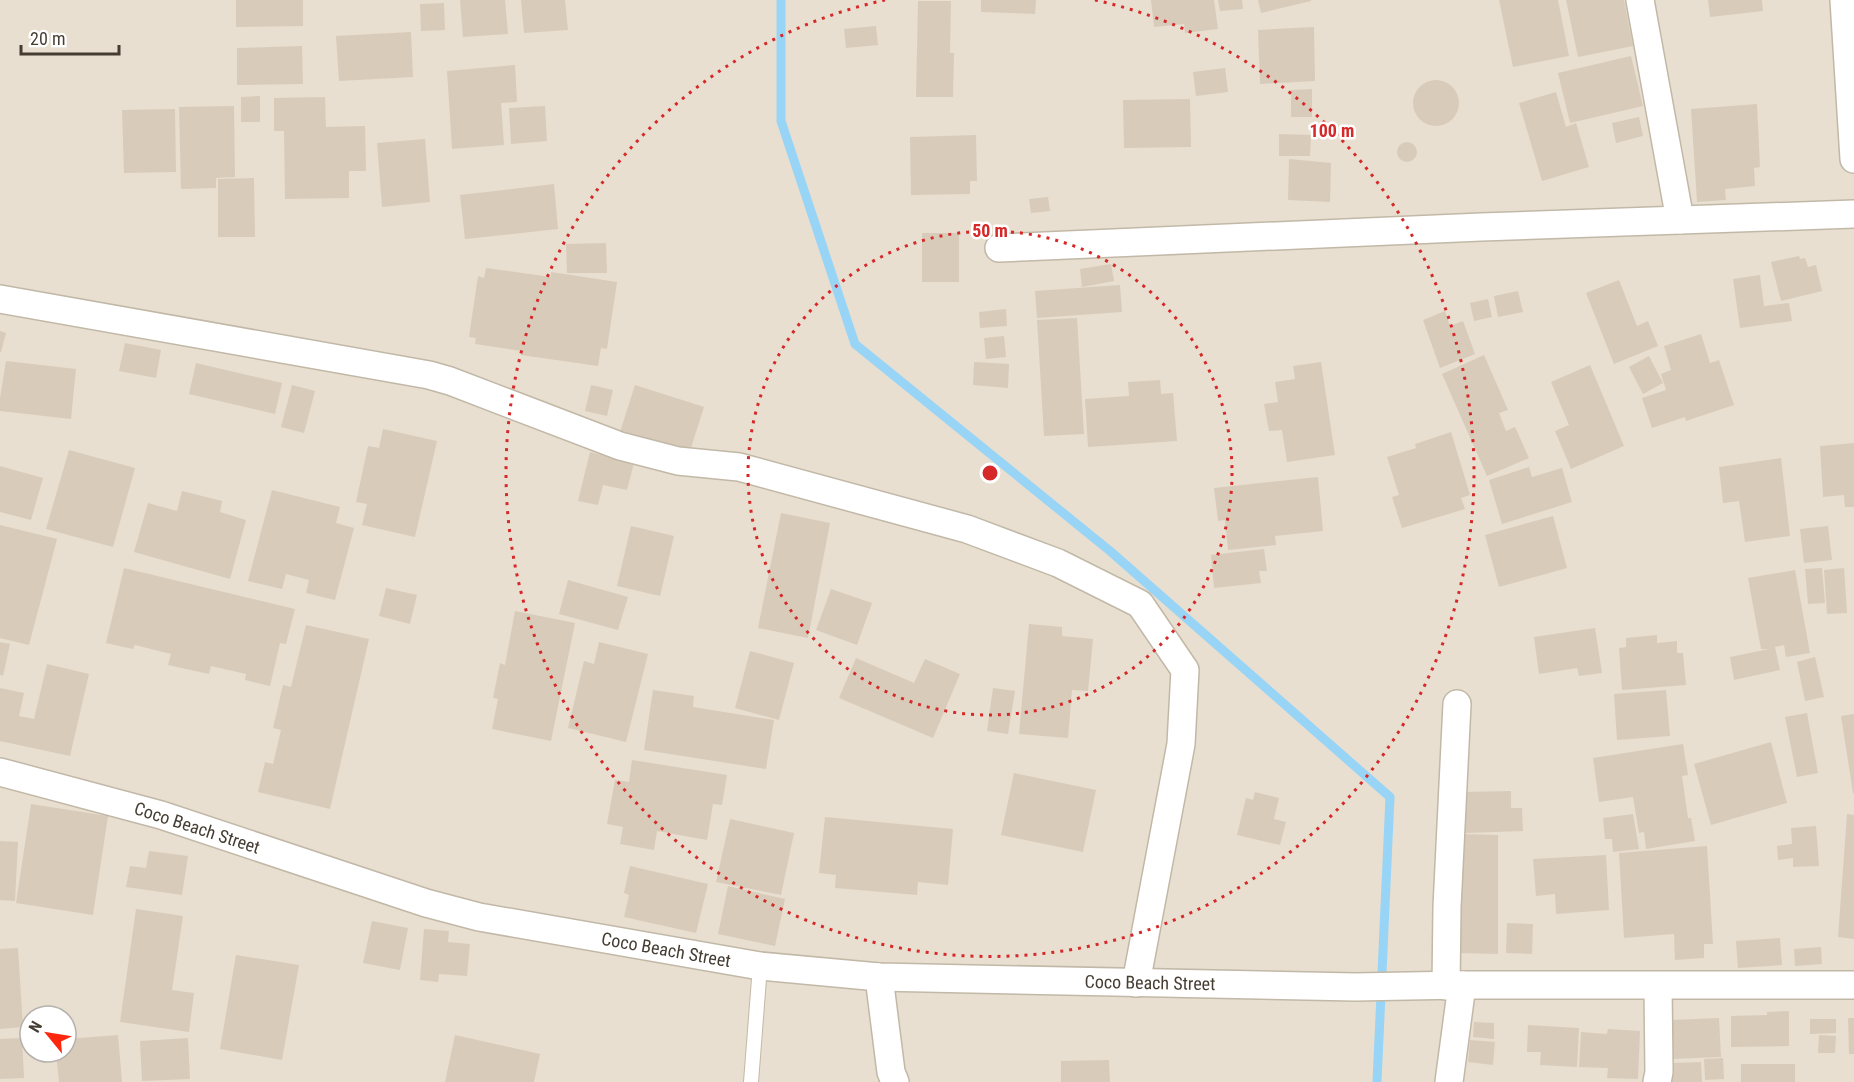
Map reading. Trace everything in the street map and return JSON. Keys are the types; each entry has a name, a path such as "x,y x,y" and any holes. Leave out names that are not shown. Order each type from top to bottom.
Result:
{"street":[{"path":"1640,0 1680,220"},
{"path":"1844,0 1854,159"},
{"path":"999,248 1854,214"},
{"path":"0,299 429,375 620,446 678,461 739,467 967,529 1058,563 1140,604 1185,670 1181,744 1136,983"},
{"path":"1449,1082 1447,895 1458,704"},
{"name":"Coco Beach Street","path":"0,772 161,815 426,903 479,916 760,966 879,977 1355,987 1854,985"},
{"path":"879,977 891,1072 895,1082"},
{"path":"1657,1082 1659,1072 1658,986"}],"lane":[{"path":"752,1082 760,966"}],"shaded area":[{"path":"0,0 1854,0 1854,1082 0,1082"}],"building":[{"path":"236,0 303,0 303,26 236,27"},
{"path":"460,0 505,0 508,34 463,37"},
{"path":"521,0 565,0 568,30 524,33"},
{"path":"981,0 1036,0 1035,14 981,12"},
{"path":"1151,0 1214,0 1218,29 1185,33 1184,24 1154,27"},
{"path":"1218,0 1242,0 1243,9 1220,11"},
{"path":"1258,0 1311,0 1311,1 1261,13"},
{"path":"1499,0 1558,0 1569,56 1513,67"},
{"path":"1566,0 1624,0 1633,46 1578,57"},
{"path":"1708,0 1762,0 1763,11 1710,17"},
{"path":"918,1 951,1 950,53 954,53 953,97 916,97"},
{"path":"444,3 445,30 421,31 420,4"},
{"path":"876,26 878,45 846,48 844,29"},
{"path":"1314,27 1315,81 1260,84 1258,30"},
{"path":"411,32 413,77 339,81 336,36"},
{"path":"302,46 303,84 237,85 237,48"},
{"path":"1631,56 1643,106 1570,123 1558,73"},
{"path":"515,65 517,102 501,103 504,145 452,149 447,71"},
{"path":"1225,68 1228,92 1196,96 1193,72"},
{"path":"1436,80 1452,87 1459,103 1452,119 1436,126 1420,119 1413,103 1420,87"},
{"path":"1312,89 1312,117 1291,117 1291,90"},
{"path":"1556,92 1566,127 1576,123 1589,167 1542,181 1519,103"},
{"path":"260,96 260,122 241,122 241,97"},
{"path":"325,97 326,127 365,126 366,171 349,171 349,198 285,199 284,131 274,131 274,98"},
{"path":"1190,99 1191,147 1124,148 1123,100"},
{"path":"1757,104 1760,167 1754,168 1755,186 1725,189 1726,200 1697,202 1691,109"},
{"path":"234,106 235,177 216,178 216,188 181,189 179,107"},
{"path":"545,106 547,141 511,144 509,108"},
{"path":"175,109 176,172 124,173 122,110"},
{"path":"1639,117 1643,136 1616,143 1612,123"},
{"path":"1279,134 1311,135 1310,156 1279,156"},
{"path":"976,135 977,181 970,181 970,194 911,195 910,137"},
{"path":"425,139 430,202 382,207 377,143"},
{"path":"1407,142 1414,145 1417,152 1414,159 1407,162 1400,159 1397,152 1400,145"},
{"path":"1289,159 1331,163 1330,202 1288,200"},
{"path":"254,178 255,237 218,237 218,179"},
{"path":"554,184 558,229 465,239 460,195"},
{"path":"1048,197 1050,211 1031,213 1029,199"},
{"path":"922,233 959,233 959,282 922,282"},
{"path":"606,243 607,273 567,273 566,244"},
{"path":"1799,256 1800,259 1805,258 1808,267 1816,265 1822,291 1781,301 1771,262"},
{"path":"1111,264 1114,281 1082,287 1080,269"},
{"path":"486,268 551,277 551,272 617,282 607,349 601,348 598,366 521,355 521,351 475,344 476,338 469,337 478,276 484,278"},
{"path":"1760,275 1764,306 1789,303 1792,321 1740,328 1733,279"},
{"path":"1619,280 1637,326 1648,321 1658,346 1614,364 1586,293"},
{"path":"1120,285 1122,312 1037,318 1035,291"},
{"path":"1518,291 1523,312 1498,317 1494,296"},
{"path":"1488,299 1492,317 1474,321 1470,303"},
{"path":"1006,309 1007,326 980,328 979,312"},
{"path":"1445,311 1450,326 1463,321 1475,354 1440,368 1423,320"},
{"path":"1077,318 1084,434 1044,436 1037,320"},
{"path":"0,331 6,333 1,352 0,352"},
{"path":"1701,334 1710,363 1719,360 1734,405 1686,421 1685,417 1652,428 1642,398 1666,390 1661,374 1671,370 1664,346"},
{"path":"1004,336 1006,357 986,359 984,338"},
{"path":"125,343 161,350 156,378 119,371"},
{"path":"1484,355 1508,410 1499,413 1506,431 1515,427 1529,458 1487,476 1442,374"},
{"path":"1649,356 1663,383 1643,394 1629,367"},
{"path":"6,361 76,369 71,419 0,411"},
{"path":"974,362 1009,364 1008,388 973,385"},
{"path":"1321,362 1335,455 1287,462 1282,430 1269,431 1264,404 1278,402 1275,382 1295,379 1293,366"},
{"path":"196,363 282,383 275,414 189,394"},
{"path":"1590,365 1624,446 1571,469 1555,431 1569,425 1551,382"},
{"path":"1160,380 1161,394 1173,393 1177,441 1088,447 1085,399 1129,396 1128,382"},
{"path":"292,385 315,391 304,433 281,427"},
{"path":"591,385 613,390 607,416 585,411"},
{"path":"635,385 704,407 689,454 620,432"},
{"path":"383,429 437,441 415,537 362,525 367,504 356,502 368,446 379,448"},
{"path":"1451,432 1470,495 1461,498 1465,509 1402,528 1392,497 1399,495 1387,457 1416,448 1415,444"},
{"path":"1854,443 1854,507 1845,507 1844,495 1823,497 1820,446"},
{"path":"69,450 135,468 113,547 46,529"},
{"path":"590,452 634,463 627,490 603,485 598,505 578,501"},
{"path":"1781,458 1790,536 1745,542 1739,501 1723,503 1719,467"},
{"path":"0,466 43,478 31,520 0,512"},
{"path":"1529,467 1532,477 1562,468 1572,502 1502,524 1489,480"},
{"path":"1318,477 1323,531 1275,536 1276,545 1228,550 1225,520 1218,521 1214,488"},
{"path":"272,490 340,507 336,523 354,528 335,600 306,593 309,580 286,574 282,589 248,581"},
{"path":"182,491 222,501 220,512 246,520 230,579 134,552 148,503 177,511"},
{"path":"781,513 830,523 808,638 758,628"},
{"path":"1553,516 1567,568 1499,587 1485,535"},
{"path":"0,525 57,539 29,645 0,638"},
{"path":"631,526 674,536 660,596 617,586"},
{"path":"1828,526 1832,560 1804,563 1800,529"},
{"path":"1264,549 1267,571 1259,571 1261,583 1214,588 1211,555"},
{"path":"124,568 295,609 286,644 280,643 270,686 245,680 246,674 211,666 209,674 168,665 171,654 135,645 133,649 106,643"},
{"path":"1822,568 1825,603 1808,604 1805,569"},
{"path":"1844,568 1847,613 1827,614 1824,570"},
{"path":"1795,570 1810,653 1786,657 1784,645 1775,647 1780,670 1734,680 1730,657 1769,649 1761,649 1748,578"},
{"path":"568,580 628,597 618,630 559,614"},
{"path":"386,588 417,595 410,624 379,616"},
{"path":"831,589 872,603 857,645 816,630"},
{"path":"515,611 575,623 551,741 492,729 498,699 493,698 500,663 505,665"},
{"path":"1029,624 1062,627 1062,636 1093,639 1088,691 1072,690 1068,738 1019,734"},
{"path":"306,625 369,639 330,809 258,792 265,762 273,764 281,730 273,728 283,685 291,687"},
{"path":"1595,628 1602,673 1579,676 1577,668 1539,674 1534,637"},
{"path":"1657,635 1657,643 1677,641 1677,653 1683,653 1686,685 1622,690 1619,648 1626,647 1626,638"},
{"path":"0,642 10,644 3,676 0,675"},
{"path":"599,642 648,654 626,742 568,728 584,661 594,664"},
{"path":"750,651 794,663 779,720 735,708"},
{"path":"1815,657 1824,697 1805,701 1797,662"},
{"path":"856,658 914,683 925,659 960,674 933,738 839,698"},
{"path":"47,664 89,674 70,756 0,741 0,688 24,693 19,716 34,719"},
{"path":"993,688 1015,691 1008,734 987,731"},
{"path":"653,690 694,696 693,707 774,720 766,769 644,750"},
{"path":"1666,690 1670,736 1617,740 1614,694"},
{"path":"1807,713 1818,773 1797,777 1785,717"},
{"path":"1854,714 1854,793 1853,793 1841,716"},
{"path":"1771,742 1787,803 1711,825 1694,764"},
{"path":"1683,744 1688,775 1682,776 1688,818 1691,818 1695,841 1646,849 1644,832 1639,833 1633,797 1599,802 1593,758"},
{"path":"632,760 727,775 722,805 713,804 707,840 657,831 654,850 620,844 623,827 607,824 615,780 629,782"},
{"path":"1014,773 1096,790 1083,852 1001,835"},
{"path":"1511,791 1511,808 1522,808 1523,831 1465,833 1464,792"},
{"path":"1255,792 1279,798 1274,819 1286,822 1280,845 1237,835 1246,798 1253,800"},
{"path":"31,804 108,816 93,915 16,903"},
{"path":"1633,814 1639,849 1613,852 1612,839 1605,839 1603,818"},
{"path":"1847,814 1854,815 1854,939 1838,937"},
{"path":"825,817 953,829 948,885 918,882 917,895 835,888 836,875 819,873"},
{"path":"730,819 794,833 781,895 716,882"},
{"path":"1816,826 1819,866 1793,867 1793,858 1778,860 1777,846 1792,844 1791,828"},
{"path":"1457,834 1498,835 1498,954 1456,953"},
{"path":"0,841 18,842 15,901 0,900"},
{"path":"1707,846 1713,944 1704,944 1704,958 1675,960 1674,934 1624,938 1619,853"},
{"path":"149,851 188,856 182,895 126,887 130,866 146,868"},
{"path":"1606,855 1609,910 1556,914 1555,894 1536,896 1533,859"},
{"path":"630,866 708,884 696,933 624,917 629,895 624,893"},
{"path":"728,886 785,899 775,946 718,934"},
{"path":"136,909 183,916 172,990 194,993 189,1032 120,1022"},
{"path":"372,921 408,928 400,970 363,963"},
{"path":"1507,923 1533,924 1532,954 1506,953"},
{"path":"424,929 449,931 448,942 470,944 467,976 439,974 438,982 420,980"},
{"path":"1780,938 1782,965 1738,968 1736,941"},
{"path":"1821,947 1822,964 1795,966 1794,949"},
{"path":"18,948 22,1004 18,1004 18,1027 0,1029 0,949"},
{"path":"236,955 299,965 282,1060 220,1049"},
{"path":"1789,1011 1789,1046 1731,1047 1731,1016 1767,1015 1767,1012"},
{"path":"1719,1018 1721,1057 1673,1059 1671,1020"},
{"path":"1848,1018 1854,1018 1854,1054 1849,1054"},
{"path":"1810,1019 1836,1019 1836,1033 1810,1034"},
{"path":"1474,1022 1494,1023 1494,1039 1473,1037"},
{"path":"1528,1025 1579,1028 1577,1067 1540,1065 1541,1052 1527,1052"},
{"path":"1608,1029 1640,1031 1638,1079 1607,1078 1608,1068 1579,1067 1581,1032 1607,1034"},
{"path":"118,1035 122,1082 59,1082 57,1064 78,1064 78,1038"},
{"path":"455,1035 540,1054 534,1082 445,1082"},
{"path":"1819,1035 1836,1036 1835,1053 1818,1053"},
{"path":"18,1038 18,1064 23,1064 24,1078 0,1079 0,1039"},
{"path":"188,1038 190,1079 142,1081 140,1041"},
{"path":"1470,1040 1495,1042 1493,1065 1468,1062"},
{"path":"1723,1058 1724,1079 1705,1080 1704,1059"},
{"path":"1109,1060 1110,1082 1061,1082 1061,1061"},
{"path":"1701,1062 1702,1082 1672,1082 1672,1063"},
{"path":"1741,1064 1795,1064 1795,1082 1741,1082"}],"waterway":[{"path":"781,0 781,121 855,344 1110,551 1390,797 1377,1082"}]}
